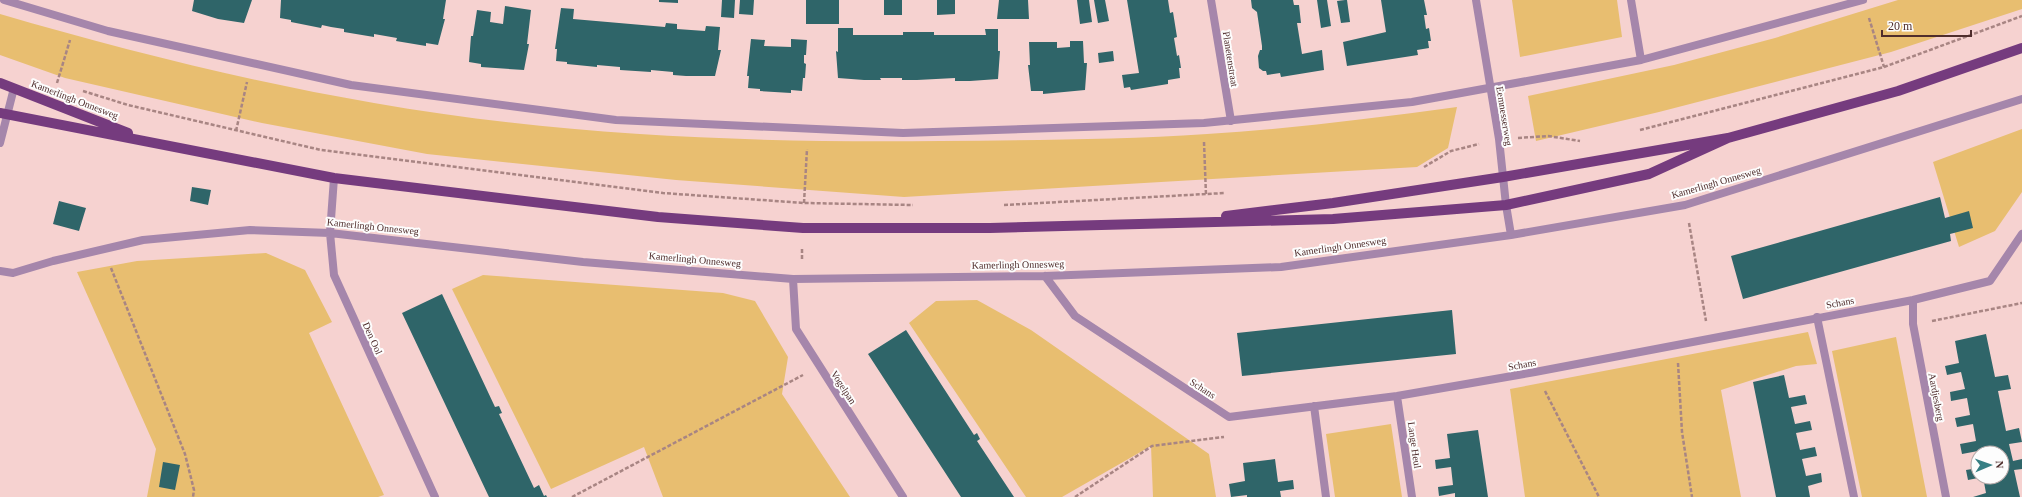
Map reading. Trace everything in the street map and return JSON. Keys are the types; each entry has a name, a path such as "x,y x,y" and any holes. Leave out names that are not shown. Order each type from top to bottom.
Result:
{"main road":[{"name":"Kamerlingh Onnesweg","path":"1170,223 1333,203 1503,177 1728,138 1898,91 2022,48"},
{"name":"Kamerlingh Onnesweg","path":"0,83 150,142"},
{"name":"Kamerlingh Onnesweg","path":"4,114 334,178 658,217 803,228 990,228 1333,219 1506,206 1649,174 1728,138"}],"street":[{"path":"4,0 20,2 75,22 251,64 351,85 616,120 903,133 1204,123 1412,102 1641,60 1863,0"},
{"name":"Planetenstraat","path":"1211,0 1231,121"},
{"name":"Eemnesserweg","path":"1476,0 1499,139 1506,206 1511,235"},
{"path":"1631,0 1641,60"},
{"path":"0,143 4,114 14,88"},
{"name":"Kamerlingh Onnesweg","path":"0,270 12,272 143,240 250,230 330,233 583,262 797,279 1045,276 1281,267 1511,235 1685,205 2022,99"},
{"name":"Den Ool","path":"334,178 330,233 334,275 435,497"},
{"name":"Schans","path":"1045,276 1075,316 1229,417 1397,396 1535,372 1817,317 1913,300 1990,281 2022,234"},
{"name":"Vogelpan","path":"797,279 796,329 903,497"},
{"name":"Aardjesberg","path":"1913,300 1912,324 1946,497"},
{"path":"1817,317 1854,497"},
{"name":"Lange Heul","path":"1397,396 1412,497"},
{"path":"1314,406 1326,497"}],"path":[{"path":"1868,15 1884,67"},
{"path":"57,83 75,22"},
{"path":"236,131 251,64"},
{"path":"1204,123 1206,195"},
{"path":"797,279 803,228 809,128"},
{"path":"1685,205 1710,339"},
{"path":"104,249 185,454 194,490 193,497"},
{"path":"1912,324 2022,303"},
{"path":"1677,345 1682,432 1692,497"},
{"path":"572,497 819,366"},
{"path":"1535,372 1599,497"},
{"path":"1075,497 1152,446 1224,437 1229,417"}],"shaded area":[{"path":"1512,0 1617,0 1622,37 1520,57"},
{"path":"1898,0 2022,0 2022,9 1891,52 1659,112 1536,141 1528,96 1674,65 1775,38"},
{"path":"0,14 92,40 232,75 374,103 515,123 656,135 799,141 1040,140 1140,137 1270,129 1457,107 1448,148 1417,167 904,197 676,180 427,154 262,123 65,78 0,55"},
{"path":"2022,129 2022,192 1995,231 1959,247 1933,162"},
{"path":"266,253 305,270 332,322 309,333 384,495 378,497 147,497 156,449 77,272 137,261"},
{"path":"483,275 723,293 755,301 788,357 782,394 850,497 663,497 644,447 551,489 452,289"},
{"path":"977,300 1031,330 1209,454 1216,497 1153,497 1151,446 1062,497 1026,497 909,323 936,301"},
{"path":"1808,332 1817,364 1796,366 1721,390 1741,497 1525,497 1510,389"},
{"path":"1896,337 1927,497 1862,497 1832,351"},
{"path":"1391,424 1402,497 1335,497 1326,434"}],"building":[{"path":"194,0 252,0 244,23 218,19 192,11"},
{"path":"281,0 446,0 443,19 445,19 438,45 426,43 426,46 396,41 397,38 374,34 374,37 344,32 344,29 322,25 321,28 291,22 291,20 280,18"},
{"path":"659,0 678,0 678,3 659,2"},
{"path":"722,0 735,0 734,18 721,17"},
{"path":"740,0 754,0 753,15 739,14"},
{"path":"806,0 839,0 839,24 806,24"},
{"path":"884,0 902,0 902,15 884,15"},
{"path":"937,0 955,0 955,14 937,15"},
{"path":"999,0 1028,0 1029,19 997,19"},
{"path":"1077,0 1089,0 1092,22 1080,24"},
{"path":"1094,0 1105,0 1109,21 1098,23"},
{"path":"1127,0 1168,0 1170,13 1173,12 1177,37 1174,38 1181,68 1179,68 1180,78 1168,80 1168,84 1131,90 1130,87 1124,88 1122,75 1139,73"},
{"path":"1251,0 1293,0 1294,5 1299,5 1301,23 1297,23 1302,54 1322,50 1324,70 1281,77 1280,73 1267,75 1266,71 1259,68 1258,56 1260,50 1262,50 1262,46 1257,12 1252,8"},
{"path":"1317,0 1327,0 1331,26 1321,28"},
{"path":"1347,0 1350,22 1341,23 1337,1"},
{"path":"1381,0 1424,0 1427,15 1424,15 1426,29 1429,28 1431,41 1428,41 1429,48 1417,50 1418,55 1347,66 1343,42 1386,32"},
{"path":"505,6 531,10 527,44 529,44 524,70 481,67 481,64 469,62 471,36 473,36 477,10 491,12 490,22 503,24"},
{"path":"561,8 574,9 573,19 665,27 666,23 677,24 677,29 705,31 706,26 720,27 718,50 721,50 715,76 673,75 673,72 651,70 651,72 620,70 620,67 597,65 597,67 567,64 567,62 556,61 557,49 555,49"},
{"path":"838,28 853,28 853,35 903,35 903,32 934,32 934,35 986,35 985,29 998,29 998,51 1000,51 998,79 955,81 955,78 902,80 902,78 880,78 881,80 864,80 838,78 836,51 838,52"},
{"path":"751,39 765,40 764,46 791,47 791,39 807,40 806,55 804,55 804,63 806,64 805,78 803,78 802,91 791,90 791,93 760,91 760,89 748,88 749,76 747,76"},
{"path":"1070,41 1083,41 1084,63 1087,63 1085,90 1043,94 1043,91 1031,91 1028,65 1030,65 1029,42 1057,42 1057,48 1070,47"},
{"path":"1113,51 1114,61 1099,63 1098,53"},
{"path":"192,187 211,190 208,205 190,201"},
{"path":"1940,197 1945,218 1969,211 1973,228 1950,234 1951,241 1743,299 1731,256"},
{"path":"59,201 86,208 79,231 53,224"},
{"path":"442,294 495,407 499,406 502,413 499,414 534,488 539,485 544,496 546,495 547,497 489,497 402,313"},
{"path":"1452,310 1456,354 1242,376 1237,333"},
{"path":"906,330 974,435 977,433 980,439 977,441 1014,497 961,497 868,354"},
{"path":"1986,334 1995,377 2008,375 2011,389 1998,391 2006,431 2019,428 2022,442 2009,445 1970,445 1970,452 1962,454 1960,444 1976,441 1973,424 1957,427 1955,418 1970,415 1967,398 1951,401 1950,392 1965,389 1961,372 1947,375 1945,366 1959,363 1955,341"},
{"path":"1784,375 1789,398 1805,395 1807,404 1791,407 1795,424 1810,421 1812,430 1796,433 1800,450 1815,447 1817,456 1802,459 1806,476 1821,473 1822,482 1808,486 1810,497 1776,497 1753,382"},
{"path":"1478,430 1488,497 1455,497 1455,493 1439,496 1438,487 1453,485 1451,467 1436,469 1435,460 1450,458 1447,434"},
{"path":"2010,448 2013,461 2022,459 2022,469 2014,470 2020,497 1973,497 1986,493 1984,485 2010,485"},
{"path":"1275,459 1278,482 1293,480 1294,489 1280,491 1281,497 1247,497 1247,495 1231,497 1229,484 1245,481 1243,463"},
{"path":"163,462 180,465 175,490 159,487"},
{"path":"1970,469 1970,480 1968,480 1966,470"}]}
